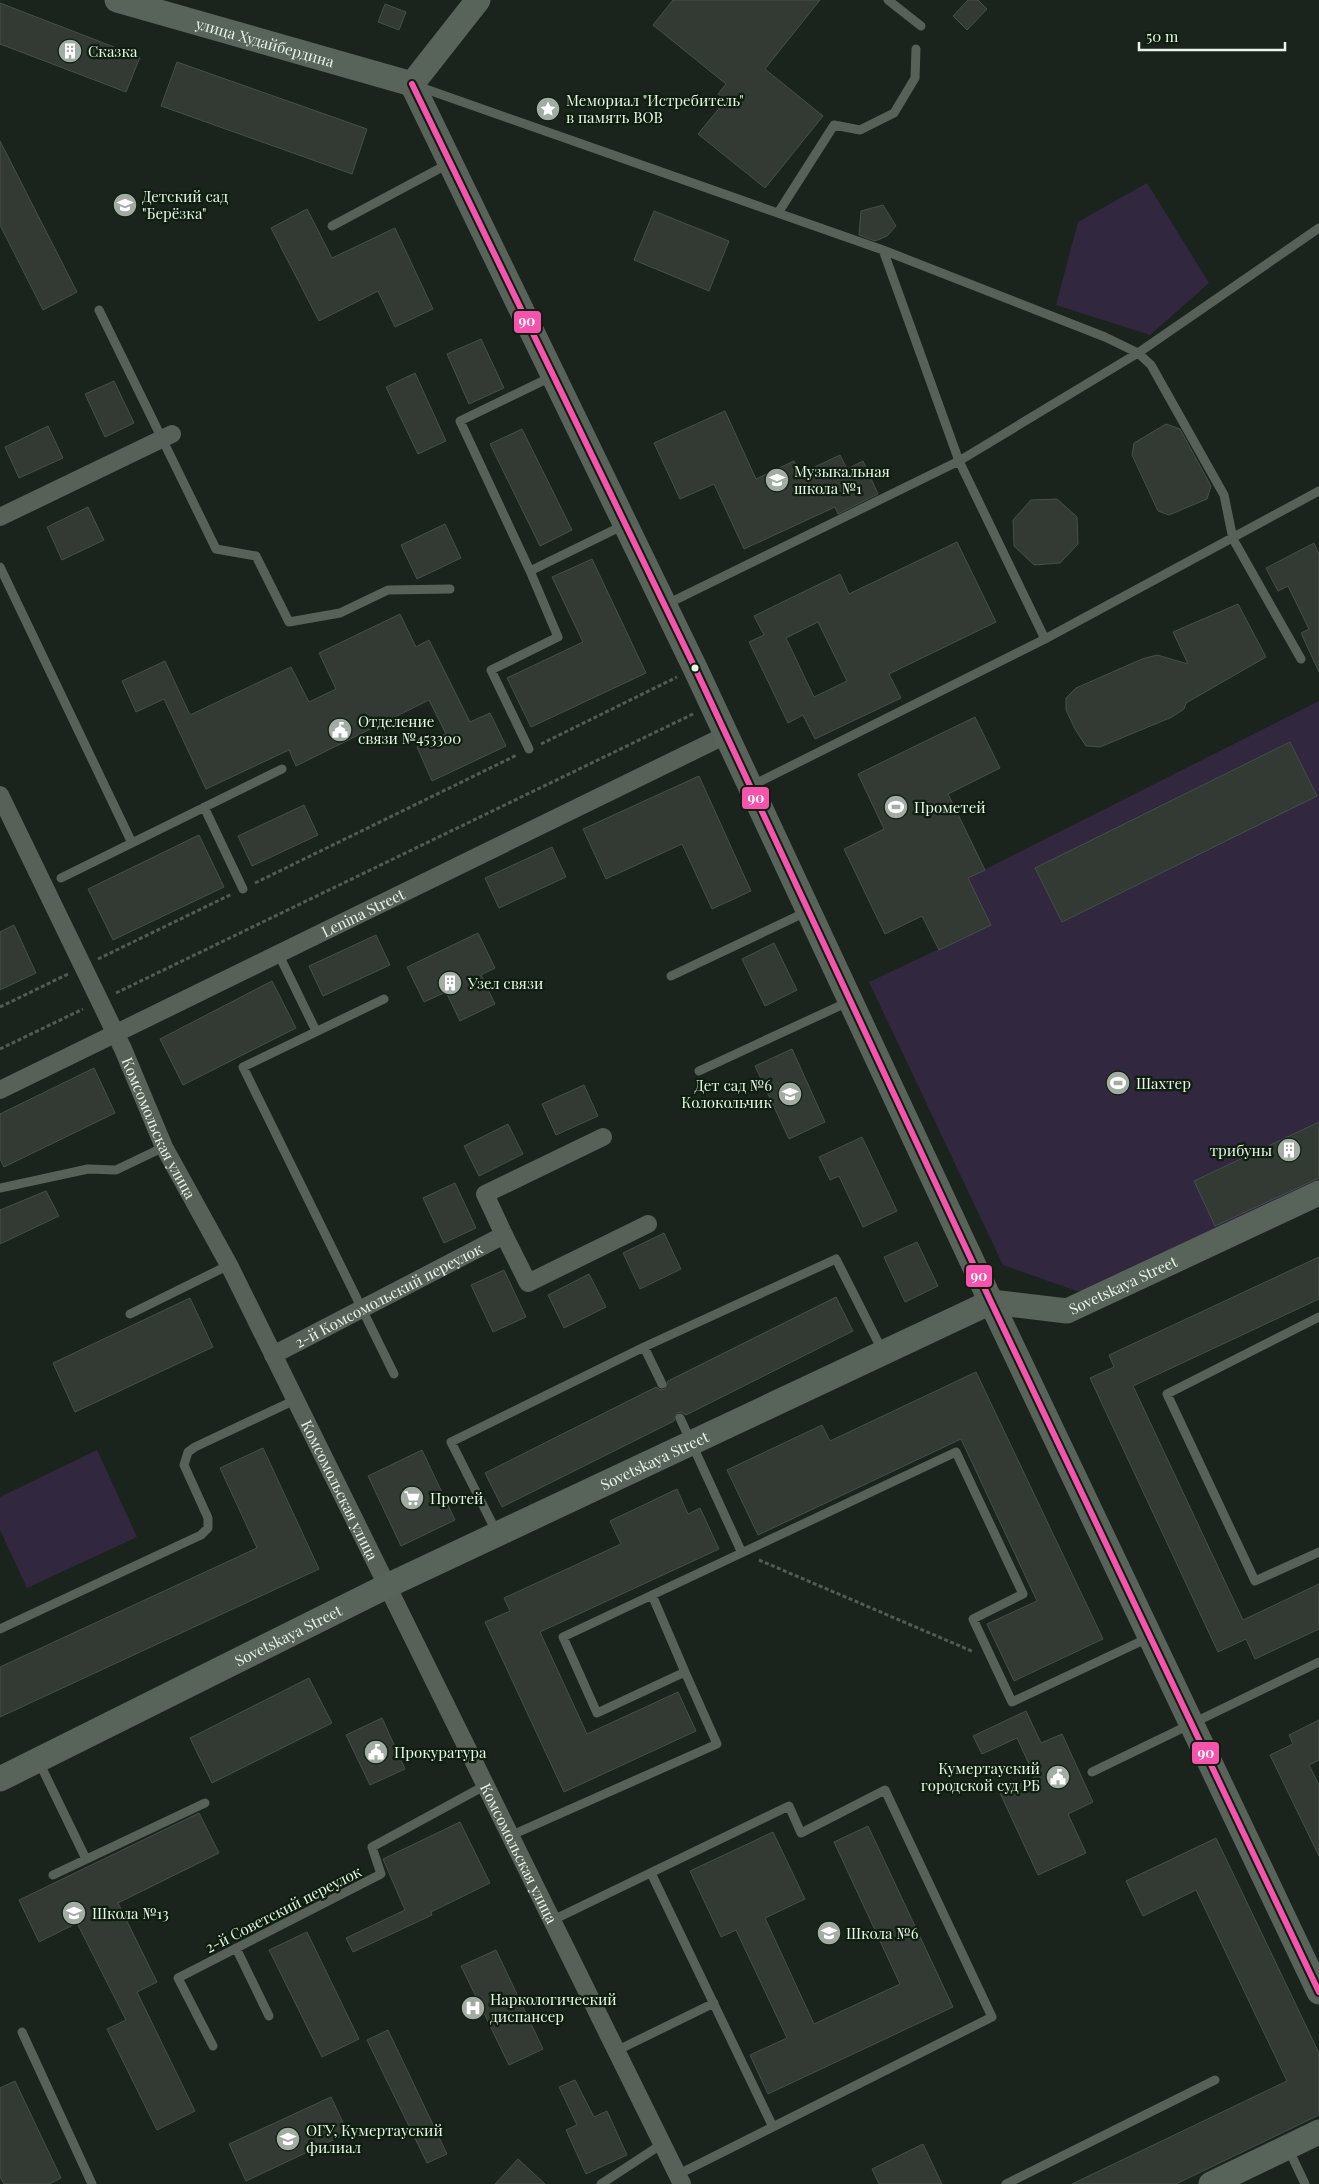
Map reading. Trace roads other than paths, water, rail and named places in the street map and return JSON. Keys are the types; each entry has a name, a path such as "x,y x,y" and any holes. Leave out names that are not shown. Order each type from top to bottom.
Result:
{"main road":[{"name":"улица Худайбердина","path":"118,0 412,84"},
{"path":"478,0 412,84 695,668 991,1302 1319,1992"},
{"name":"Sovetskaya Street","path":"0,1779 387,1586 991,1302 1067,1311 1319,1193"},
{"path":"1211,2184 1319,2132"}],"street":[{"path":"0,517 167,436"},
{"name":"Lenina Street","path":"0,1090 115,1032 726,735"},
{"name":"Комсомольская улица","path":"0,795 115,1032 164,1147 229,1266 274,1355 512,1835 679,2179"},
{"path":"602,1137 485,1194 528,1283 648,1224"},
{"name":"2-й Комсомольский переулок","path":"274,1355 504,1234"}],"lane":[{"path":"888,0 921,26"},
{"path":"778,213 834,125 860,130 894,113 915,78 916,49"},
{"path":"412,84 882,250 1105,337 1138,353 1151,364 1224,495 1233,539 1301,658"},
{"path":"332,226 450,162"},
{"path":"664,605 959,461 1138,353 1319,228"},
{"path":"882,250 959,461 1045,639"},
{"path":"99,310 167,436 216,549 256,556 289,622 340,613 388,590 450,589"},
{"path":"529,749 491,670 558,637 530,571 460,421 554,376"},
{"path":"750,786 1045,639 1319,491"},
{"path":"530,571 625,524"},
{"path":"0,567 132,843"},
{"path":"61,878 282,769"},
{"path":"204,807 243,889"},
{"path":"671,976 808,911"},
{"path":"278,953 316,1031"},
{"path":"384,999 243,1067 394,1374"},
{"path":"699,1071 851,1000"},
{"path":"0,1188 88,1169 116,1170 164,1147"},
{"path":"497,1534 451,1442 644,1347 836,1259 883,1353"},
{"path":"130,1314 229,1266"},
{"path":"1319,1317 1167,1394 1255,1581 1319,1552"},
{"path":"644,1347 662,1384"},
{"path":"0,1628 201,1535 208,1528 208,1518 184,1465 188,1452 195,1446 295,1400"},
{"path":"680,1418 742,1552"},
{"path":"685,1672 597,1713 562,1637 956,1452 1023,1594 972,1619 1012,1702 1151,1637"},
{"path":"512,1835 717,1744 652,1595"},
{"path":"1092,1772 1319,1662"},
{"path":"38,1759 86,1859"},
{"name":"2-й Советский переулок","path":"213,2046 178,1978 381,1874 372,1847 486,1785"},
{"path":"553,1920 789,1806 801,1833 885,1790 992,2017 773,2127 679,2179"},
{"path":"53,1874 205,1803"},
{"path":"651,1872 773,2127"},
{"path":"236,1948 269,2016"},
{"path":"616,2051 714,2003"},
{"path":"22,2032 92,2184"},
{"path":"1006,2184 1215,2080"},
{"path":"601,2184 662,2144"},
{"path":"1288,2147 1305,2184"}],"place":[{"name":"Сказка","path":"70,51"},
{"name":"Мемориал \"Истребитель\" в память ВОВ","path":"548,109"},
{"name":"Детский сад \"Берёзка\"","path":"125,205"},
{"name":"Музыкальная школа №1","path":"777,480"},
{"name":"Отделение связи №453300","path":"340,730"},
{"name":"Прометей","path":"896,807"},
{"name":"Узел связи","path":"450,983"},
{"name":"Шахтер","path":"1118,1083"},
{"name":"Дет сад №6 Колокольчик","path":"790,1094"},
{"name":"трибуны","path":"1289,1150"},
{"name":"Протей","path":"412,1498"},
{"name":"Прокуратура","path":"376,1752"},
{"name":"Кумертауский городской суд РБ","path":"1058,1777"},
{"name":"Школа №13","path":"74,1913"},
{"name":"Школа №6","path":"829,1933"},
{"name":"Наркологический диспансер","path":"473,2008"},
{"name":"ОГУ, Кумертауский филиал","path":"288,2139"}]}
